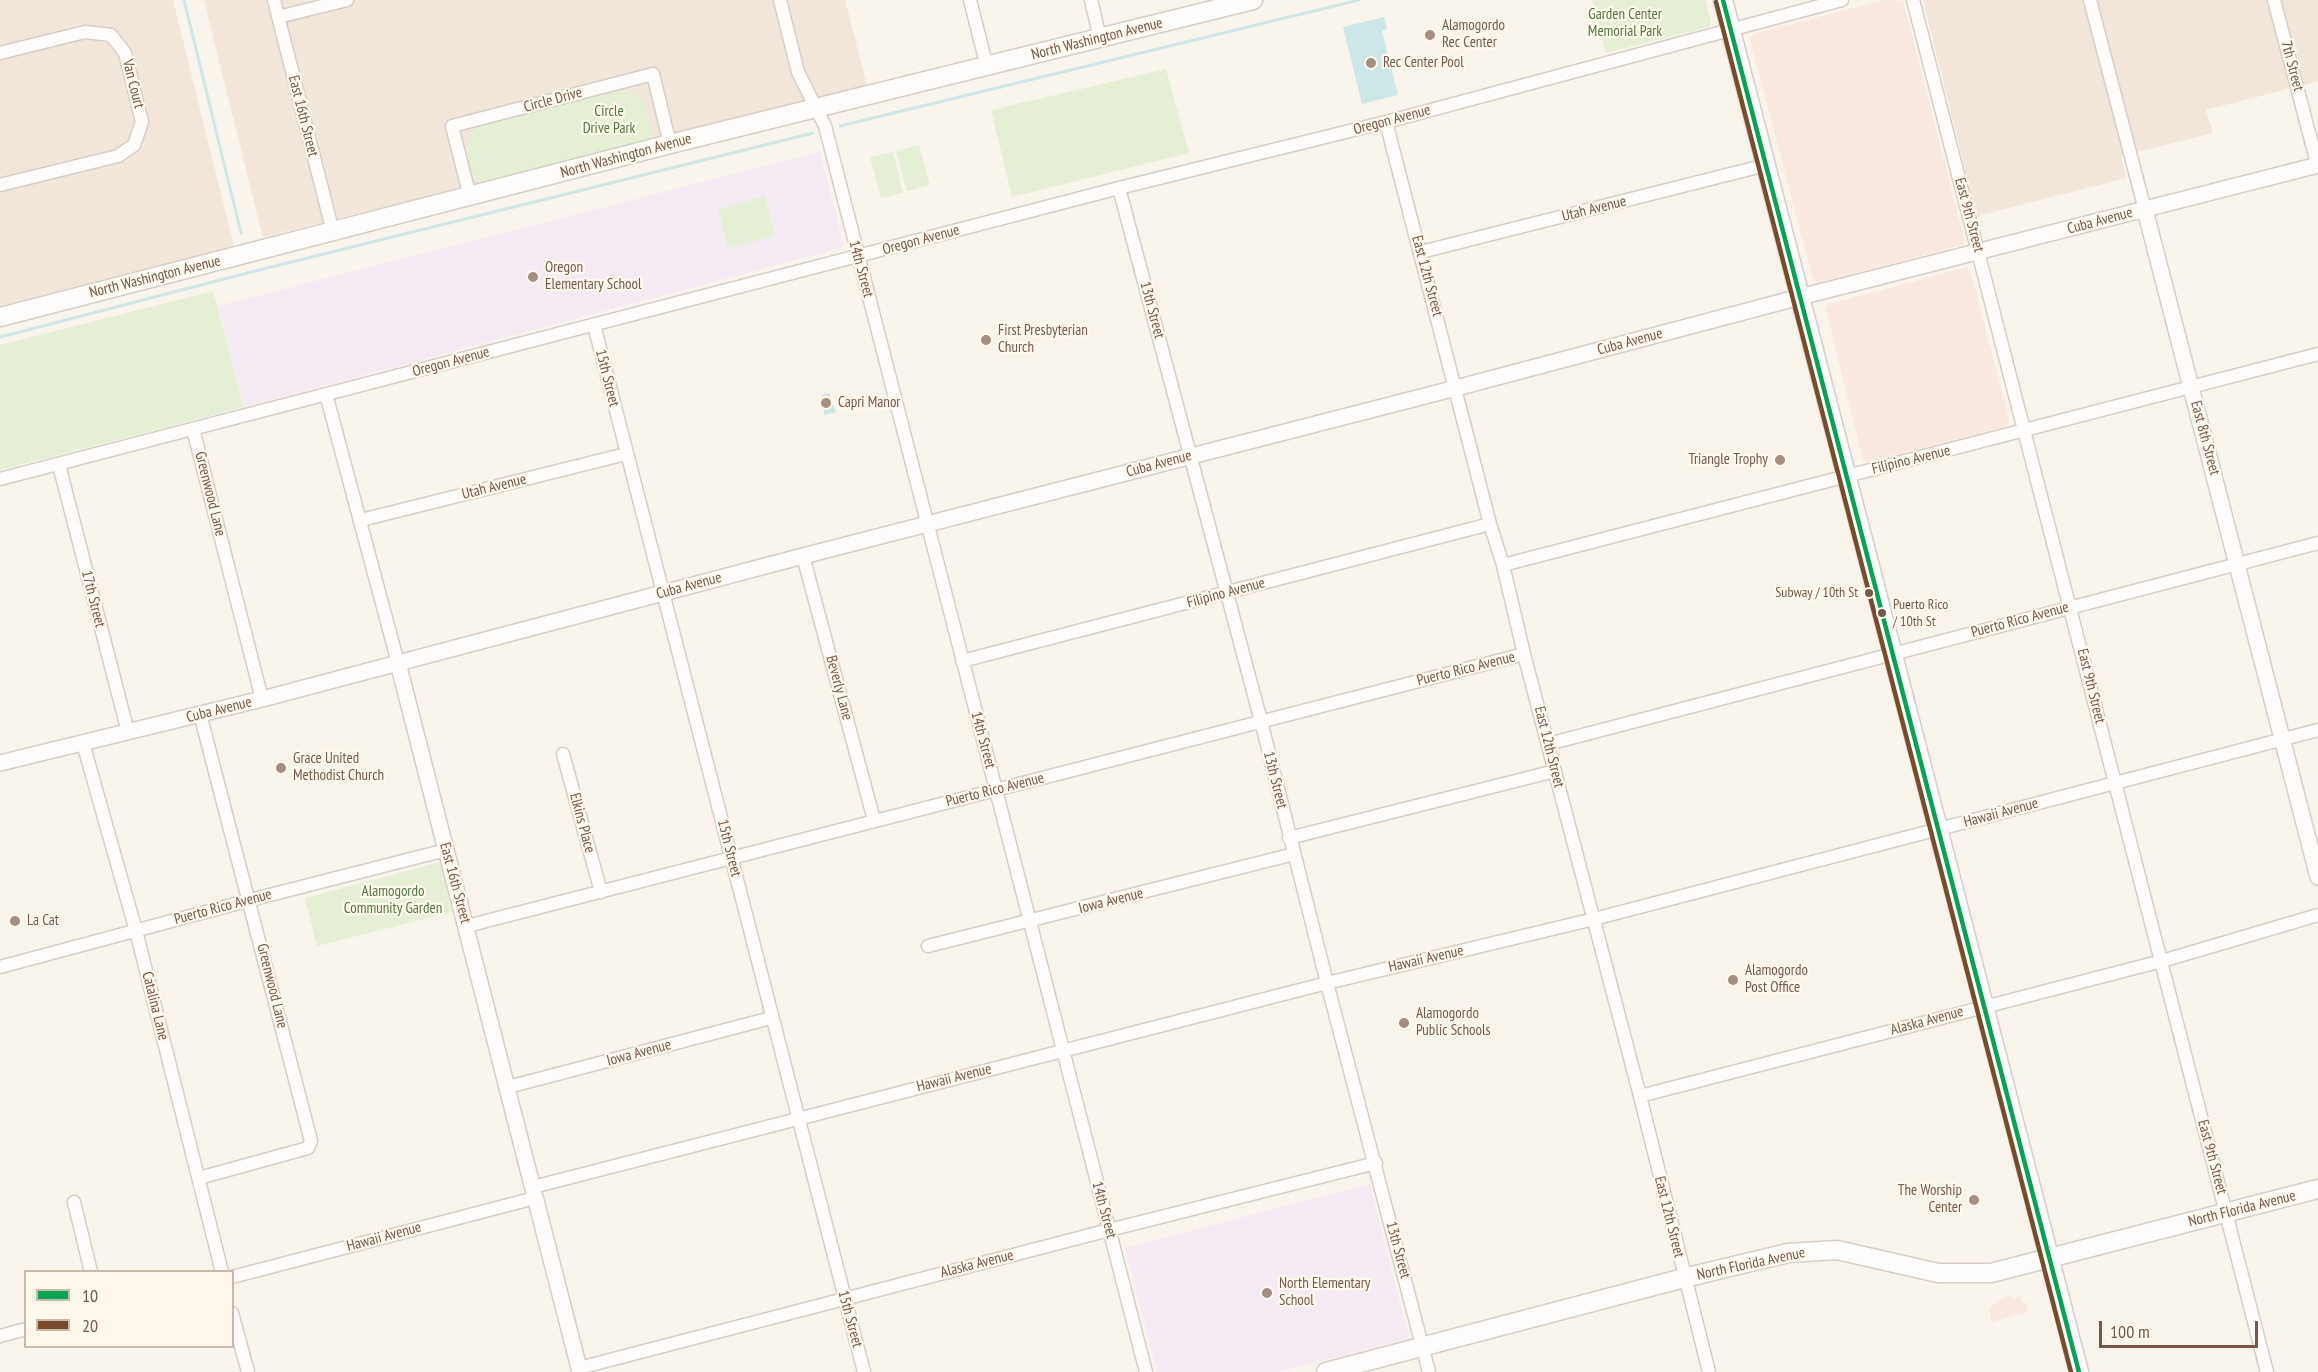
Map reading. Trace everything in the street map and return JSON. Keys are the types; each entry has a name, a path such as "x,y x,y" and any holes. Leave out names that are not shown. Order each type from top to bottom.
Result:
{"main road":[{"name":"North Washington Avenue","path":"0,316 670,144 1253,0"},
{"path":"1723,0 2079,1372"},
{"name":"North Florida Avenue","path":"1326,1372 1788,1253 1837,1250 1938,1273 1990,1273 2318,1189"}],"street":[{"name":"East 16th Street","path":"274,0 333,232"},
{"path":"278,17 346,0"},
{"name":"14th Street","path":"780,0 798,72 825,126 1146,1372"},
{"path":"970,0 987,67"},
{"path":"1091,0 1100,38"},
{"name":"Oregon Avenue","path":"0,479 1119,188 1386,122 1842,0"},
{"name":"East 9th Street","path":"1913,0 2268,1372"},
{"name":"East 8th Street","path":"2090,0 2318,877"},
{"name":"7th Street","path":"2274,0 2318,166"},
{"name":"Van Court","path":"0,53 85,32 111,35 126,53 142,122 134,144 118,156 0,185"},
{"name":"Circle Drive","path":"470,196 452,126 653,74 670,144"},
{"name":"East 12th Street","path":"1386,122 1490,524 1503,565 1709,1372"},
{"name":"Utah Avenue","path":"1421,252 1766,165"},
{"name":"Cuba Avenue","path":"0,763 262,699 663,592 1800,297 2318,166"},
{"name":"13th Street","path":"1119,188 1261,721 1293,854 1376,1163 1429,1372"},
{"name":"15th Street","path":"594,325 864,1372"},
{"name":"Filipino Avenue","path":"1503,565 2318,354"},
{"name":"East 16th Street","path":"326,394 467,926 580,1370"},
{"name":"Greenwood Lane","path":"193,429 262,699"},
{"name":"Utah Avenue","path":"361,520 626,454"},
{"name":"17th Street","path":"59,465 128,732"},
{"name":"Filipino Avenue","path":"962,661 1490,524"},
{"name":"Puerto Rico Avenue","path":"1548,744 2318,543"},
{"name":"Beverly Lane","path":"803,556 874,820"},
{"name":"Puerto Rico Avenue","path":"467,926 1524,654"},
{"name":"Greenwood Lane","path":"199,1178 308,1148 311,1141 200,714"},
{"name":"Hawaii Avenue","path":"234,1276 798,1117 1327,983 1594,919 1938,830 2115,781 2318,730"},
{"name":"Catalina Lane","path":"83,743 136,931 222,1270"},
{"name":"Elkins Place","path":"563,754 601,892"},
{"path":"1289,838 1555,771"},
{"name":"Puerto Rico Avenue","path":"0,967 446,850"},
{"name":"Iowa Avenue","path":"928,946 1293,854"},
{"name":"Alaska Avenue","path":"1640,1096 2162,962 2318,915"},
{"name":"Iowa Avenue","path":"508,1087 771,1018"},
{"name":"Alaska Avenue","path":"580,1370 844,1298 1376,1163"},
{"path":"74,1202 91,1270"},
{"path":"234,1320 248,1372"},
{"path":"0,1336 24,1330"}],"shaded area":[{"path":"0,0 173,0 234,247 0,306"},
{"path":"204,0 845,0 867,86 263,237"},
{"path":"1885,0 1903,1 1965,242 1962,245 1818,283 1813,279 1750,40 1753,34"},
{"path":"1923,0 2318,0 2318,81 2206,110 2213,133 2121,156 2126,178 1977,216"},
{"name":"Oregon Elementary School","path":"820,152 844,247 244,407 218,306"},
{"path":"1965,268 1970,270 2009,419 2007,426 1868,462 1863,460 1826,309 1829,304"},
{"name":"North Elementary School","path":"1370,1184 1409,1338 1279,1372 1157,1372 1125,1248"},
{"path":"2011,1296 2012,1299 2020,1296 2022,1303 2026,1302 2028,1312 1992,1322 1989,1309 1992,1308 1991,1304 1999,1303 1999,1300"}],"green space":[{"name":"Garden Center Memorial Park","path":"1592,0 1705,0 1711,22 1709,27 1606,53"},
{"path":"1166,69 1189,153 1012,197 991,110"},
{"name":"Circle Drive Park","path":"621,89 637,95 645,105 652,135 648,141 481,182 474,177 467,150 469,139 478,126"},
{"path":"919,145 930,185 907,191 896,151"},
{"path":"893,152 903,193 881,198 870,157"},
{"path":"765,196 775,236 728,248 718,209"},
{"path":"213,291 244,407 0,470 0,345"},
{"name":"Alamogordo Community Garden","path":"440,862 452,912 317,946 305,898"}],"water":[{"name":"Rec Center Pool","path":"1384,17 1387,29 1382,31 1398,95 1362,104 1343,27"},
{"path":"829,393 836,412 824,415 822,395"}],"waterway":[{"path":"184,0 241,233"},
{"path":"840,126 1359,0"},
{"path":"0,337 255,271 813,133"}],"transit line":[{"name":"10","path":"1723,0 2079,1372"},
{"name":"20","path":"1716,2 2071,1372"}],"place":[{"name":"Alamogordo Rec Center","path":"1430,35"},
{"name":"Rec Center Pool","path":"1371,63"},
{"name":"Oregon Elementary School","path":"533,277"},
{"name":"First Presbyterian Church","path":"986,340"},
{"name":"Capri Manor","path":"826,403"},
{"name":"Triangle Trophy","path":"1780,460"},
{"name":"Subway / 10th St","path":"1869,593"},
{"name":"Puerto Rico / 10th St","path":"1882,613"},
{"name":"Grace United Methodist Church","path":"281,768"},
{"name":"La Cat","path":"15,921"},
{"name":"Alamogordo Post Office","path":"1733,980"},
{"name":"Alamogordo Public Schools","path":"1404,1023"},
{"name":"The Worship Center","path":"1974,1200"},
{"name":"North Elementary School","path":"1267,1293"}]}
